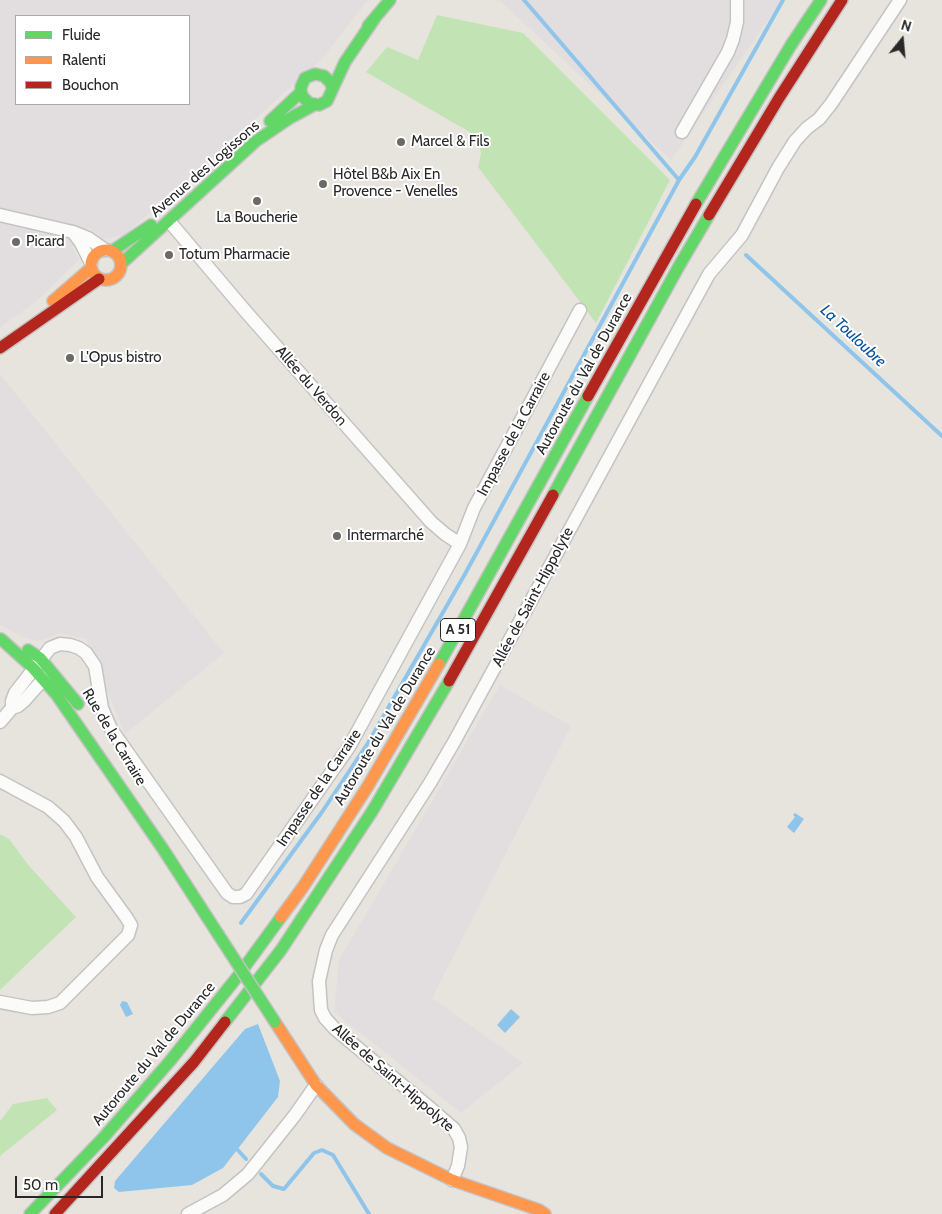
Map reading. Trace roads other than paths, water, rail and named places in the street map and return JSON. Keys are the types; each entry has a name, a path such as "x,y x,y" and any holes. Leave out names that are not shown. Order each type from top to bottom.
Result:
{"main road":[{"path":"320,74 390,0"},
{"name":"Autoroute du Val de Durance","path":"30,1214 104,1137 170,1061 238,976 304,887 368,786 428,684 709,180 791,45 821,0"},
{"name":"Autoroute du Val de Durance","path":"55,1214 194,1062 281,950 373,810 513,568 679,266 779,98 842,0"},
{"path":"332,88 328,79 320,74 315,74 305,78 302,82 301,92 306,101 314,105 327,101 345,62 374,18"},
{"name":"Avenue des Logissons","path":"108,250 161,218 301,92"},
{"name":"Avenue des Logissons","path":"121,264 256,142 290,118 314,105"},
{"path":"108,250 120,259 121,264 121,269 116,276 109,280 99,279 92,273 91,266 94,255 108,250"},
{"path":"13,339 91,266"},
{"path":"0,348 99,279"},
{"name":"Rue de la Carraire","path":"1,639 24,648 47,675 56,694 163,849"},
{"name":"Rue de la Carraire","path":"47,675 64,684 84,713"},
{"name":"Rue de la Carraire","path":"94,728 163,849"},
{"path":"163,849 300,1062 316,1085 354,1124 387,1148 431,1171 539,1210 545,1214"}],"street":[{"path":"682,132 728,52 737,22 737,0"},
{"name":"Allée de Saint-Hippolyte","path":"452,1180 461,1147 454,1129 325,1018 321,1010 319,995 321,968 326,950 332,935 430,783 454,742 709,274 742,235 778,168 795,141 806,128 820,119 900,0"},
{"path":"0,215 74,232 108,250"},
{"name":"Allée du Verdon","path":"169,221 247,314 431,522 460,544"},
{"path":"74,232 91,266"},
{"name":"Impasse de la Carraire","path":"37,663 50,648 60,644 79,648 92,659 95,666 102,708 111,729 227,893 233,897 240,897 246,894 350,747 460,544 474,508 580,310"},
{"path":"12,708 15,693 37,663"},
{"path":"0,722 12,708 24,701 47,675"},
{"path":"0,781 48,807 64,821 76,837 97,877 130,925 128,935 60,1003 48,1007 32,1008 0,1002"},
{"path":"188,1214 223,1195 248,1174 295,1115 316,1085"}],"water":[{"path":"795,813 804,819 794,833 787,827 795,817 793,815"},
{"path":"122,1001 127,1002 133,1014 126,1017 120,1005"},
{"path":"511,1009 520,1017 505,1033 497,1025"},
{"path":"258,1024 280,1081 278,1097 223,1168 192,1185 119,1192 114,1188 115,1181 245,1029"}],"waterway":[{"name":"La Touloubre","path":"524,0 679,180"},
{"path":"241,923 322,812 368,743 465,574 679,180 695,157 783,0"},
{"name":"La Touloubre","path":"746,255 942,436"},
{"path":"234,1146 246,1159"},
{"path":"261,1174 273,1186 284,1189 314,1153 322,1150 333,1155 369,1214"}],"place":[{"name":"Marcel & Fils","path":"401,142"},
{"name":"Hôtel B&b Aix En Provence - Venelles","path":"323,184"},
{"name":"La Boucherie","path":"257,201"},
{"name":"Picard","path":"16,242"},
{"name":"Totum Pharmacie","path":"169,255"},
{"name":"L'Opus bistro","path":"70,358"},
{"name":"Intermarché","path":"337,536"}]}
